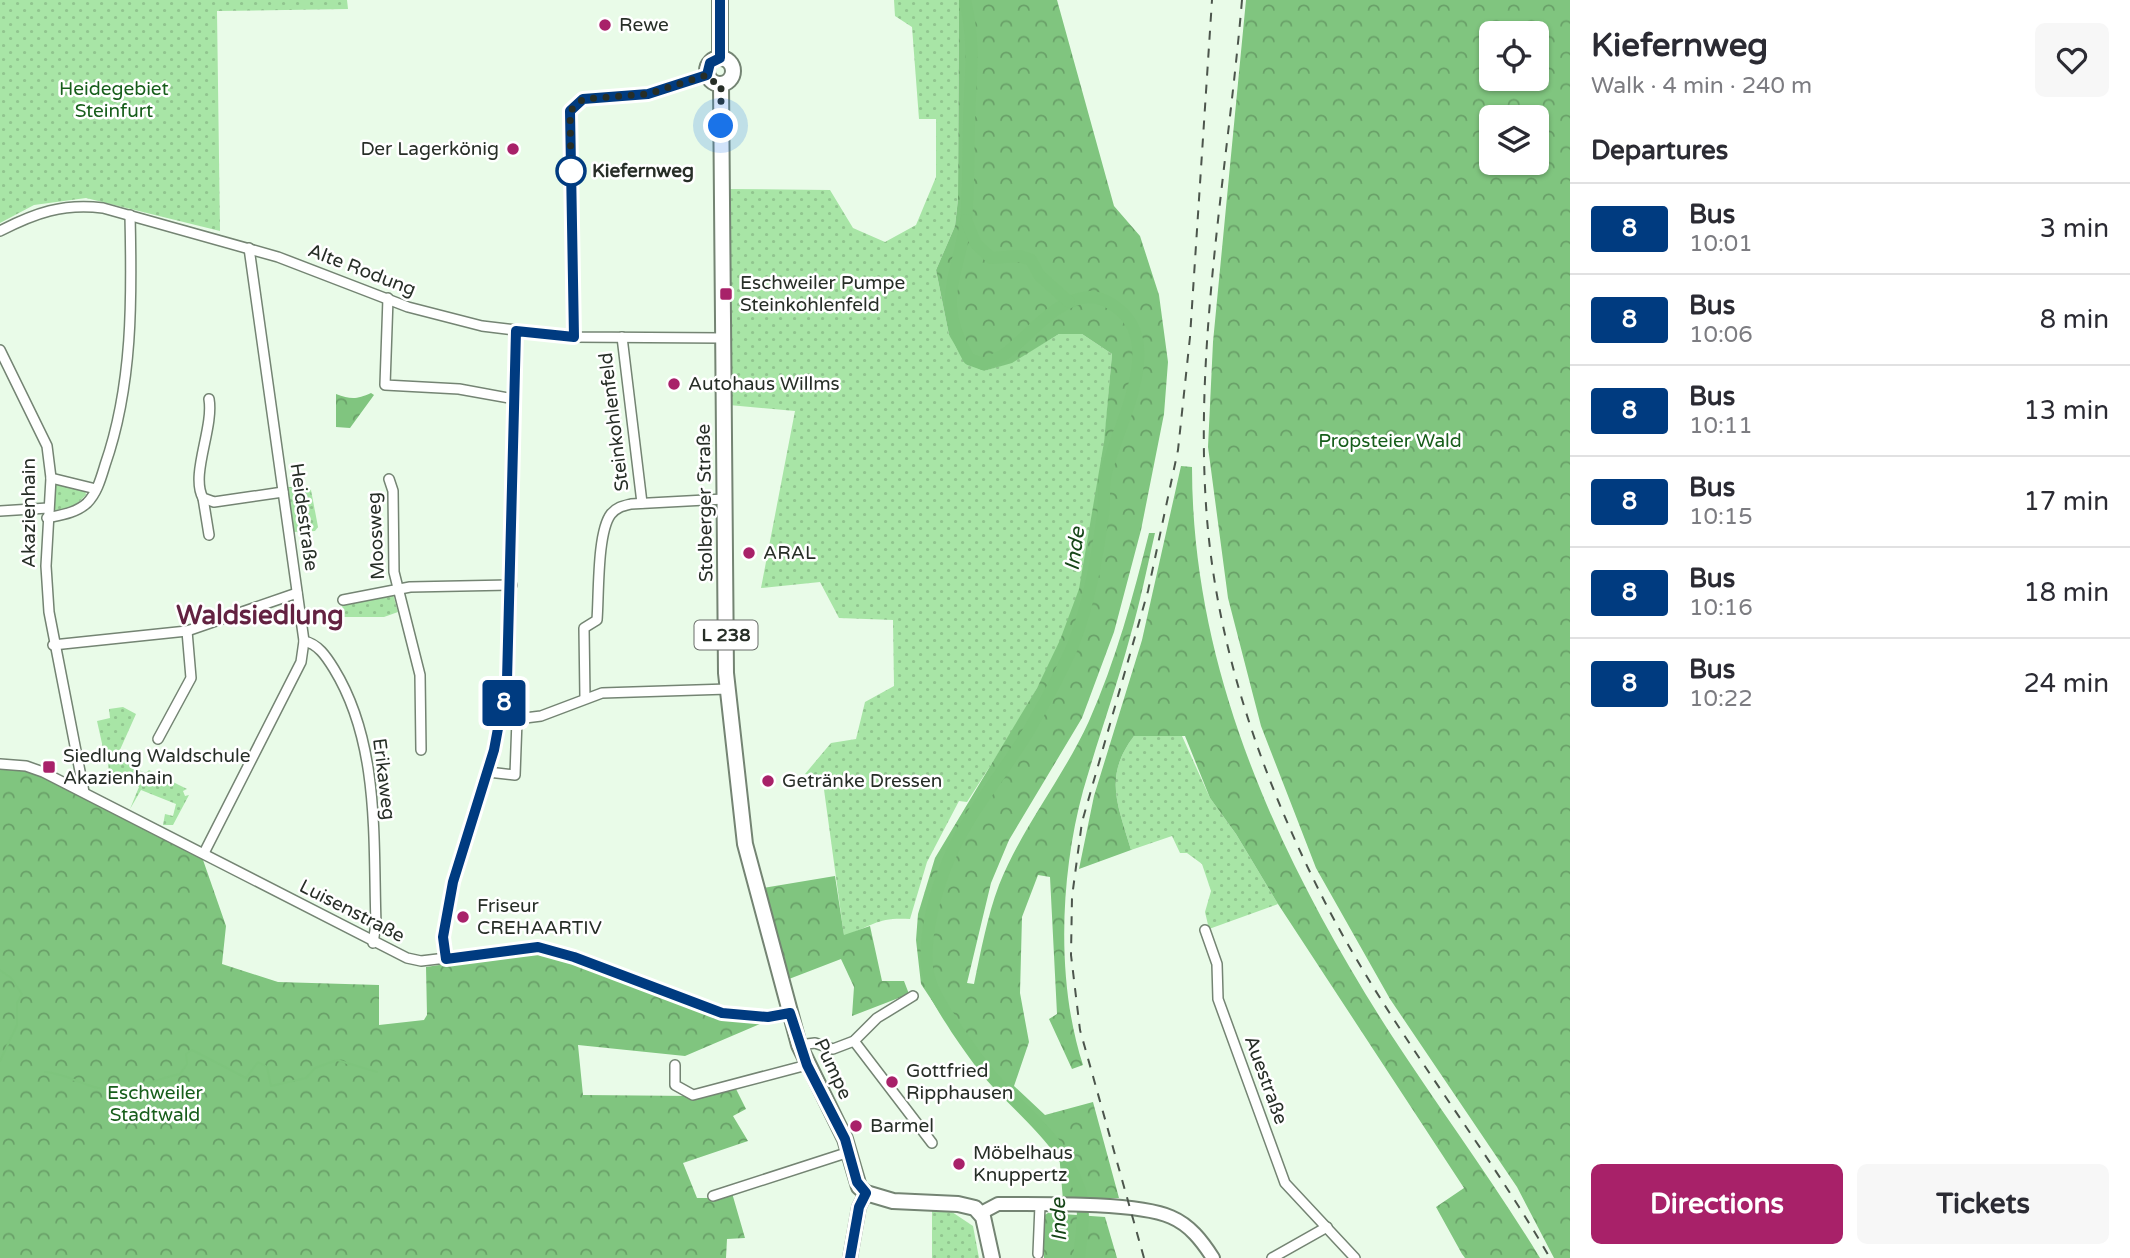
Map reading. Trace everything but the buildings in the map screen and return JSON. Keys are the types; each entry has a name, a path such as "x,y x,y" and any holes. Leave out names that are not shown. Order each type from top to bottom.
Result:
{"main road":[{"name":"L 238","path":"720,0 720,58 729,62 732,69 728,81 721,84"},
{"path":"720,58 710,63 707,75 714,82 721,84"},
{"name":"Stolberger Straße","path":"721,84 728,689 745,844 790,1013"},
{"name":"Pumpe","path":"790,1013 807,1065 849,1152 857,1182 866,1193"},
{"path":"850,1258 859,1207 866,1193 910,1203 967,1205 981,1213 992,1258"},
{"path":"981,1213 998,1204 1141,1209 1171,1216 1199,1237 1213,1258"}],"street":[{"path":"574,337 570,111 583,99 648,94 707,75"},
{"name":"Alte Rodung","path":"0,231 38,213 66,206 103,208 249,248 440,317 516,331 574,337 722,338"},
{"path":"0,511 48,513 82,508 96,489 117,422 129,346 132,286 130,215"},
{"name":"Heidestraße","path":"204,853 301,662 304,641 249,248"},
{"path":"388,299 385,385 459,389 514,399"},
{"path":"446,959 443,937 453,882 488,772 501,721 507,680 512,585 516,331"},
{"name":"Steinkohlenfeld","path":"622,337 642,503"},
{"name":"Akazienhain","path":"0,349 43,436 51,478 46,566 53,645 84,792"},
{"path":"209,399 210,421 199,482 209,535"},
{"path":"51,478 96,489"},
{"name":"Moosweg","path":"389,479 393,491 397,590 420,675 421,750"},
{"path":"203,498 214,502 283,492"},
{"path":"585,698 584,628 597,620 606,522 619,507 642,503 724,499"},
{"name":"Moosweg","path":"343,600 410,587 512,585"},
{"path":"53,645 187,631 297,593"},
{"path":"158,739 191,678 187,631"},
{"name":"Erikaweg","path":"304,641 312,642 324,654 338,677 351,704 363,742 372,805 376,924 373,943"},
{"path":"501,721 550,713 602,694 728,689"},
{"path":"488,772 515,775 517,720"},
{"name":"Luisenstraße","path":"0,764 33,768 204,853 373,943 421,961 538,947 583,960 722,1013 768,1017 790,1013"},
{"name":"Auestraße","path":"1205,930 1217,964 1218,999 1285,1183 1355,1258"},
{"path":"799,1045 815,1043 834,1049 854,1041 877,1018 913,996"},
{"path":"854,1041 932,1143"},
{"path":"675,1065 675,1085 692,1095 807,1065"},
{"path":"713,1196 849,1152"},
{"path":"1038,1254 1040,1205"},
{"path":"1272,1258 1327,1227"}],"green space":[{"name":"Heidegebiet Steinfurt","path":"0,0 347,0 348,9 217,11 220,231 86,198 34,205 0,223"},
{"path":"894,0 959,0 958,199 955,226 936,270 949,335 984,371 1012,362 1059,334 1082,334 1112,354 1101,474 1092,534 1079,591 1058,647 1015,726 967,802 959,801 927,862 910,919 883,921 844,936 822,775 805,774 831,743 856,739 865,702 894,686 893,620 839,618 820,582 761,588 795,411 729,405 727,189 830,190 853,228 885,242 916,225 936,177 936,119 919,119 912,27 895,16"},
{"path":"959,0 1057,0 1114,206 1140,236 1159,295 1168,362 1164,414 1141,530 1114,632 1082,718 1009,840 991,883 967,983 974,984 991,909 1008,864 1079,742 1099,698 1123,628 1149,533 1155,533 1134,624 1083,791 1070,858 1064,929 1065,964 1074,1033 1083,1065 1072,1069 1049,1019 1057,1014 1050,877 1038,875 1022,917 1020,993 1029,1042 1014,1086 1045,1115 1093,1102 1119,1198 1063,1200 1059,1153 1032,1120 987,1078 964,1049 921,984 916,940 918,914 935,858 1037,688 1060,640 1079,589 1104,442 1112,354 1082,334 1059,334 1012,363 984,371 965,362 949,335 936,270 955,226 958,199"},
{"name":"Propsteier Wald","path":"1246,0 1570,0 1570,1258 1554,1258 1517,1187 1390,999 1316,868 1261,726 1228,598 1208,447 1213,342"},
{"path":"371,393 374,395 350,428 336,427 336,394 353,398"},
{"path":"1181,466 1192,467 1196,543 1208,618 1226,692 1250,764 1279,834 1313,902 1390,1033 1540,1258 1465,1258 1462,1254 1436,1207 1464,1188 1278,904 1236,834 1210,798 1185,736 1134,736 1124,751 1116,778 1118,805 1131,850 1079,869 1094,796 1142,640"},
{"path":"55,483 85,490 86,495 73,507 54,511 50,506 51,488"},
{"path":"287,487 307,487 311,490 318,527 315,531 294,532"},
{"path":"393,594 398,612 384,617 343,617 342,604"},
{"path":"123,707 136,714 119,752 135,760 139,770 146,773 149,770 187,789 183,791 185,796 189,795 173,825 163,825 165,814 173,816 176,804 141,790 130,809 139,787 131,780 109,774 107,748 103,748 97,721 110,718 109,709"},
{"path":"1134,736 1182,736 1210,798 1236,834 1278,904 1209,929 1205,912 1211,891 1202,864 1187,853 1180,853 1172,836 1131,850 1118,805 1116,778 1124,751"},
{"name":"Eschweiler Stadtwald","path":"0,768 24,770 42,777 202,857 226,926 222,964 278,982 379,985 379,1025 424,1020 427,1015 426,967 538,950 600,969 721,1017 769,1020 685,1056 578,1045 583,1095 693,1096 735,1087 746,1109 733,1116 748,1141 683,1163 697,1198 717,1198 732,1193 745,1238 727,1239 726,1258 0,1258"},
{"path":"835,876 844,935 870,926 882,981 904,981 909,994 852,1016 854,987 841,959 789,979 763,888"},
{"path":"932,1209 952,1212 973,1226 979,1258 932,1258"},
{"path":"1048,1213 1105,1217 1117,1258 1044,1258 1043,1216"}],"waterway":[{"name":"Inde","path":"965,0 971,47 968,196 951,304 953,321 969,359 983,364 1000,357 1054,311 1077,299 1090,297 1104,300 1117,308 1131,324 1138,344 1138,366 1133,390 1105,478 1104,510 1098,547 1079,630 1063,667 1028,732 956,844 939,886 927,941 929,976 934,992 947,1014 982,1065 1054,1143 1073,1173 1083,1207 1079,1258"},
{"path":"966,220 976,244 991,258 1020,256 1031,260 1039,275 1069,302"},
{"path":"0,970 11,978 22,994 17,1003 17,1025 0,1061"},
{"path":"45,1072 59,1074 98,1088 119,1089 180,1074 187,1064 186,1054 192,1050 246,1078 258,1062 267,1067 271,1086 306,1078 315,1068 337,1060 377,1072"}],"railway":[{"path":"1144,1258 1080,1030 1071,955 1072,897 1082,822 1148,591 1178,450 1190,337 1212,0"},
{"path":"1242,0 1209,316 1204,442 1211,558 1232,663 1264,764 1305,863 1329,910 1381,999 1550,1258"}],"bus line":[{"name":"8","path":"720,0 720,58 710,63 707,75 648,94 583,99 570,111 574,337 516,331 512,585 507,680 494,750 453,882 443,937 446,959 538,947 574,957 722,1013 768,1017 790,1013 807,1065 845,1139 859,1187 866,1193 859,1207 850,1258"}],"place":[{"name":"Rewe","path":"605,25"},
{"name":"Der Lagerkönig","path":"513,149"},
{"name":"Kiefernweg","path":"571,171"},
{"name":"Eschweiler Pumpe Steinkohlenfeld","path":"726,294"},
{"name":"Autohaus Willms","path":"674,384"},
{"name":"ARAL","path":"749,553"},
{"name":"Siedlung Waldschule Akazienhain","path":"49,767"},
{"name":"Getränke Dressen","path":"768,781"},
{"name":"Friseur CREHAARTIV","path":"463,917"},
{"name":"Gottfried Ripphausen","path":"892,1082"},
{"name":"Barmel","path":"856,1126"},
{"name":"Möbelhaus Knuppertz","path":"959,1164"}],"district":[{"name":"Waldsiedlung","path":"260,615"}],"route":[{"path":"571,171 570,111 583,99 648,94 707,75 717,84 721,84 721,126"}]}
